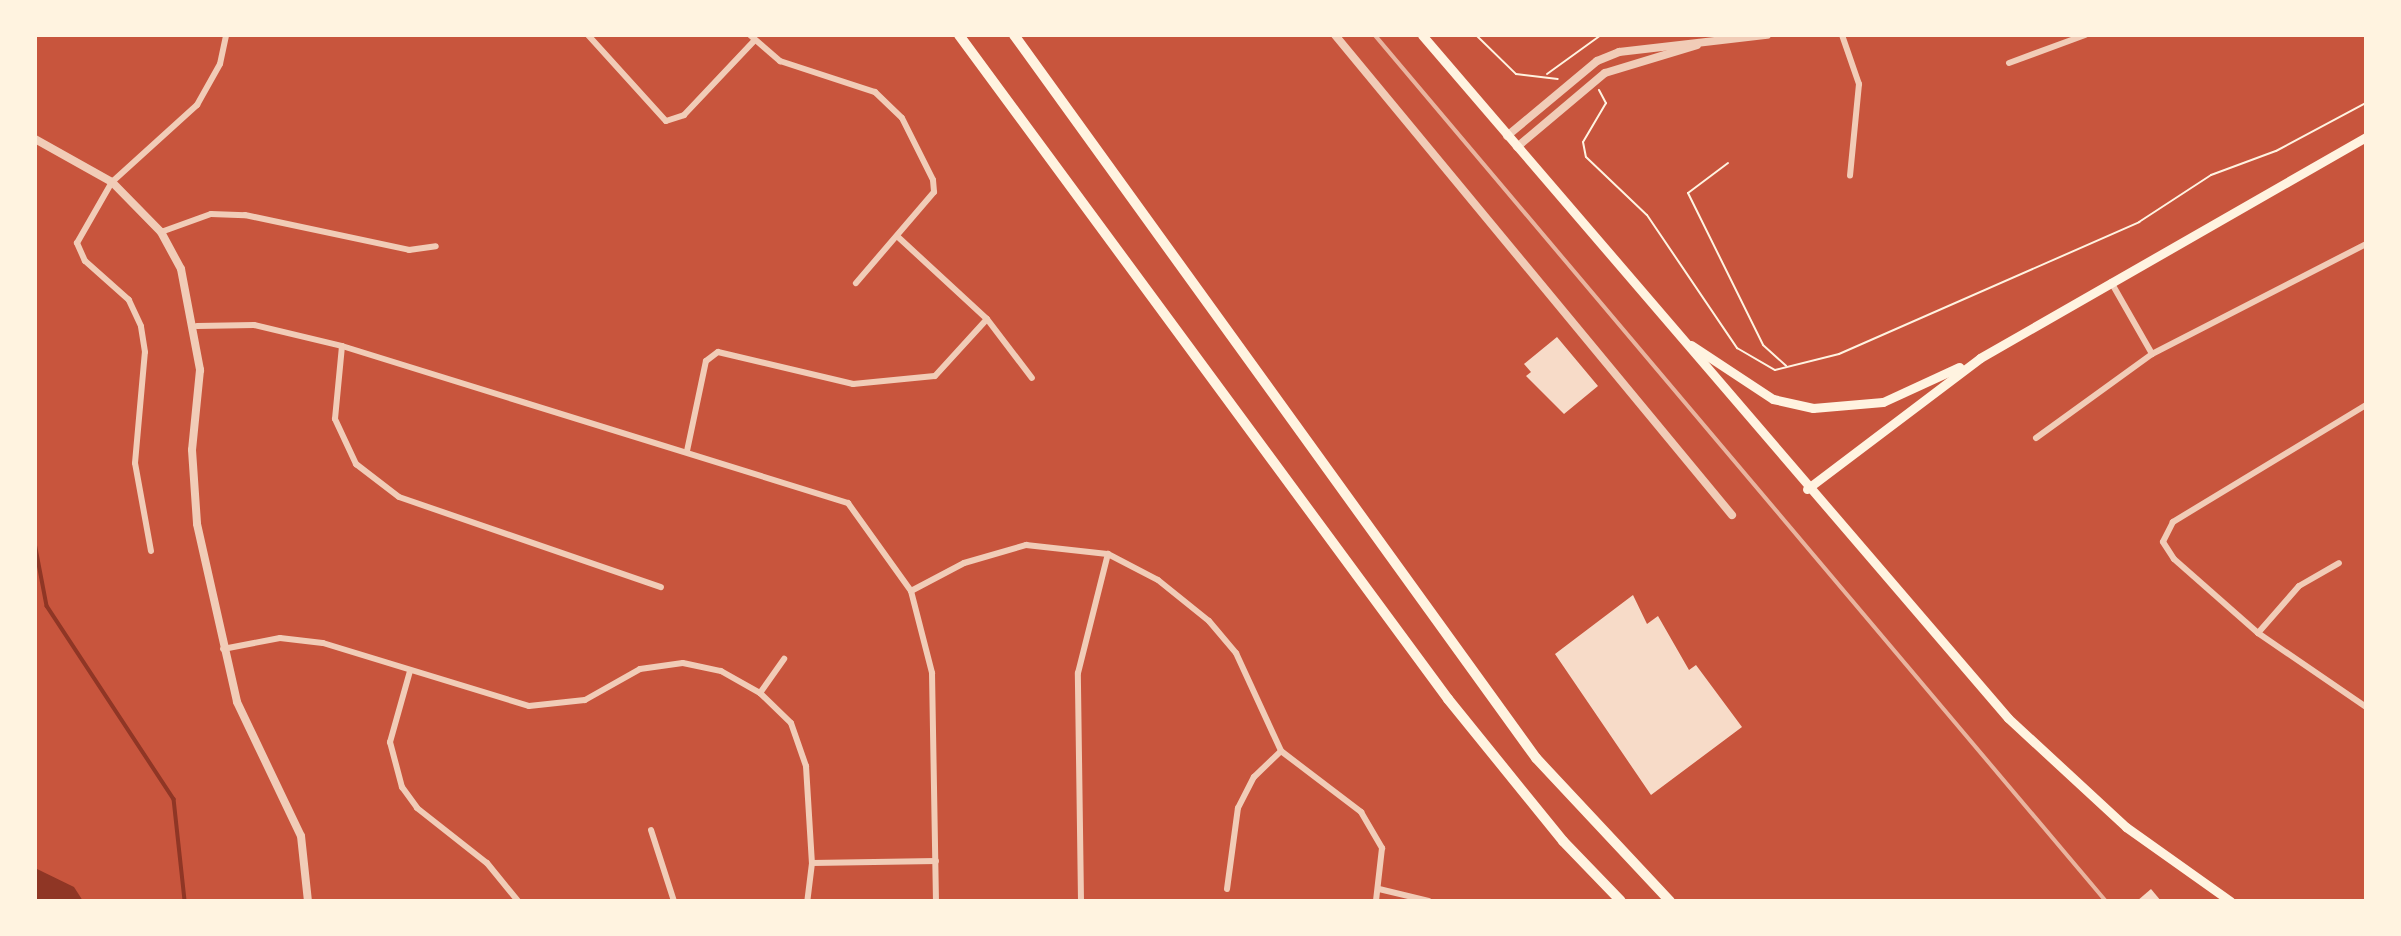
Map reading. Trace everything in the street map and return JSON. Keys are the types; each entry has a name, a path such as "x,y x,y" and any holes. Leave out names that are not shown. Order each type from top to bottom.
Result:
{"highway":[{"path":"958,35 1448,699 1546,822 1621,901"},
{"path":"1014,35 1528,747 1670,901"}],"main road":[{"path":"1422,35 1807,489 2058,768 2126,827 2230,901"},
{"path":"1685,342 1773,399 1838,410 1883,402 1980,358 2366,137"},
{"path":"1807,489 1980,358"}],"street":[{"path":"151,551 135,463 145,352 141,326 120,288 78,249 81,229 112,182 197,105 220,64 226,35"},
{"path":"588,35 666,121 684,115 753,38 780,61 875,92 902,118 934,192 856,283"},
{"path":"1335,35 1732,515"},
{"path":"1507,136 1597,61 1643,46 1767,35"},
{"path":"1842,35 1858,84 1850,176"},
{"path":"2009,62 2085,35"},
{"path":"1517,148 1605,73 1700,39"},
{"path":"35,139 112,182 161,232 181,269 197,326 193,492 223,649 254,747 301,836 308,901"},
{"path":"161,232 211,214 245,215 409,250 436,246"},
{"path":"897,236 988,319 1032,378"},
{"path":"2036,438 2152,354 2366,244"},
{"path":"2111,282 2152,354"},
{"path":"687,451 706,361 718,352 853,384 935,376 988,319"},
{"path":"197,326 254,325 342,345 848,503 911,591 932,673 936,901"},
{"path":"342,345 335,419 356,464 400,496 661,587"},
{"path":"2366,405 2173,522 2163,542 2174,559 2258,633 2366,707"},
{"path":"911,591 964,563 1026,545 1108,554 1158,580 1209,621 1236,653 1281,751 1361,812 1382,848 1376,901"},
{"path":"1081,901 1077,673 1108,554"},
{"path":"2258,633 2299,586 2339,563"},
{"path":"223,649 281,638 323,643 529,706 585,700 640,668 683,663 721,671 760,693 791,723 806,766 812,863 807,901"},
{"path":"760,693 784,659"},
{"path":"410,671 390,742 402,787 417,808 487,863 518,901"},
{"path":"1227,889 1238,808 1254,777 1281,751"},
{"path":"650,830 674,901"},
{"path":"812,863 936,860"},
{"path":"1379,889 1429,901"}],"path":[{"path":"1476,35 1516,74 1546,75 1558,79"},
{"path":"1546,75 1601,35"},
{"path":"1598,88 1606,103 1583,142 1586,157 1647,215 1737,348 1774,370 1839,354 2139,222 2211,175 2276,151 2366,103"},
{"path":"1728,163 1688,192 1763,345 1787,367"}],"shaded area":[{"path":"35,868 74,887 83,901 35,899"}],"building":[{"path":"1557,337 1598,386 1564,414 1526,376 1531,372 1524,364"},
{"path":"1633,595 1647,624 1658,616 1689,670 1696,665 1742,727 1651,795 1555,654"},
{"path":"2151,889 2161,901 2137,901"}],"waterway":[{"path":"35,543 47,606 174,799 185,901"}],"railway":[{"path":"1375,35 2106,901"}]}
